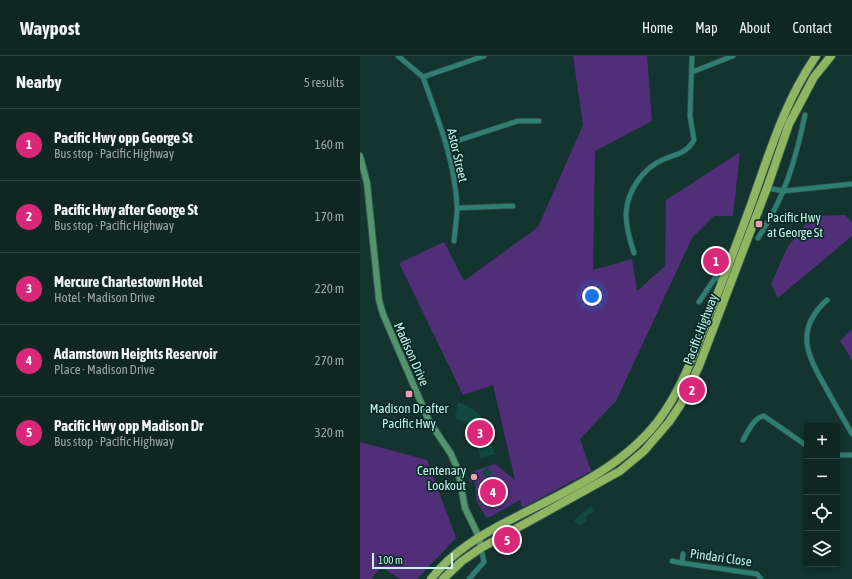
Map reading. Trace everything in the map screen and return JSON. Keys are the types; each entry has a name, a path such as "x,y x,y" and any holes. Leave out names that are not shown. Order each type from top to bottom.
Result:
{"highway":[{"name":"Pacific Highway","path":"430,579 454,554 479,537 603,471 647,434 667,409 681,383 723,280 783,114 805,72 816,56"},
{"name":"Pacific Highway","path":"443,579 462,561 481,548 620,471 649,445 669,422 699,366 767,188 789,124 814,77 831,56"}],"main road":[{"name":"Madison Drive","path":"360,156 367,183 379,300 383,314 430,421 451,454 458,470 465,508 479,537 481,548"}],"street":[{"path":"398,56 423,77 484,56"},
{"path":"634,253 628,236 626,214 631,195 638,181 650,167 664,159 685,151 694,140 690,116 689,88 692,72 692,56"},
{"path":"692,72 733,56"},
{"name":"Astor Street","path":"423,77 447,144 457,208 454,241"},
{"path":"758,238 773,215 784,191 797,153 805,115"},
{"path":"447,144 518,121 539,121"},
{"path":"767,188 784,191 852,184"},
{"path":"457,208 513,206"},
{"name":"Pacific Highway","path":"699,302 715,278 723,280"},
{"path":"827,300 811,319 807,332 806,347 810,362 852,434"},
{"path":"743,440 760,416 768,417 804,444"},
{"path":"840,455 852,455"},
{"path":"469,579 484,562 481,548"},
{"name":"Pindari Close","path":"682,563 683,554"},
{"name":"Pindari Close","path":"672,561 757,574 761,579"}],"shaded area":[{"path":"573,56 647,56 652,121 595,151 593,270 632,259 637,291 665,266 666,200 740,152 733,216 714,216 692,238 616,401 580,439 591,471 522,508 520,500 490,517 486,517 476,500 475,483 469,481 471,472 495,464 515,480 493,385 463,395 399,263 444,242 464,281 538,227 583,125"},
{"path":"845,215 852,222 852,236 778,298 771,284 787,248 812,216"},
{"path":"852,329 852,360 840,341"},
{"path":"360,442 427,460 456,538 417,579 400,579 381,567 371,579 360,579"}],"building":[{"path":"458,402 468,406 481,416 495,454 481,458 470,428 464,422 455,418"},
{"path":"487,468 492,471 490,478 501,481 507,488 507,498 496,507 483,503 479,495 480,486 488,479 482,472"},
{"path":"591,506 594,510 585,518 587,520 580,526 574,520"}],"place":[{"name":"Pacific Hwy at George St","path":"759,224"},
{"name":"Pacific Hwy opp George St","path":"716,261"},
{"name":"Pacific Hwy after George St","path":"692,390"},
{"name":"Madison Dr after Pacific Hwy","path":"409,394"},
{"name":"Mercure Charlestown Hotel","path":"480,433"},
{"name":"Centenary Lookout","path":"474,477"},
{"name":"Adamstown Heights Reservoir","path":"493,492"},
{"name":"Pacific Hwy opp Madison Dr","path":"507,540"}]}
